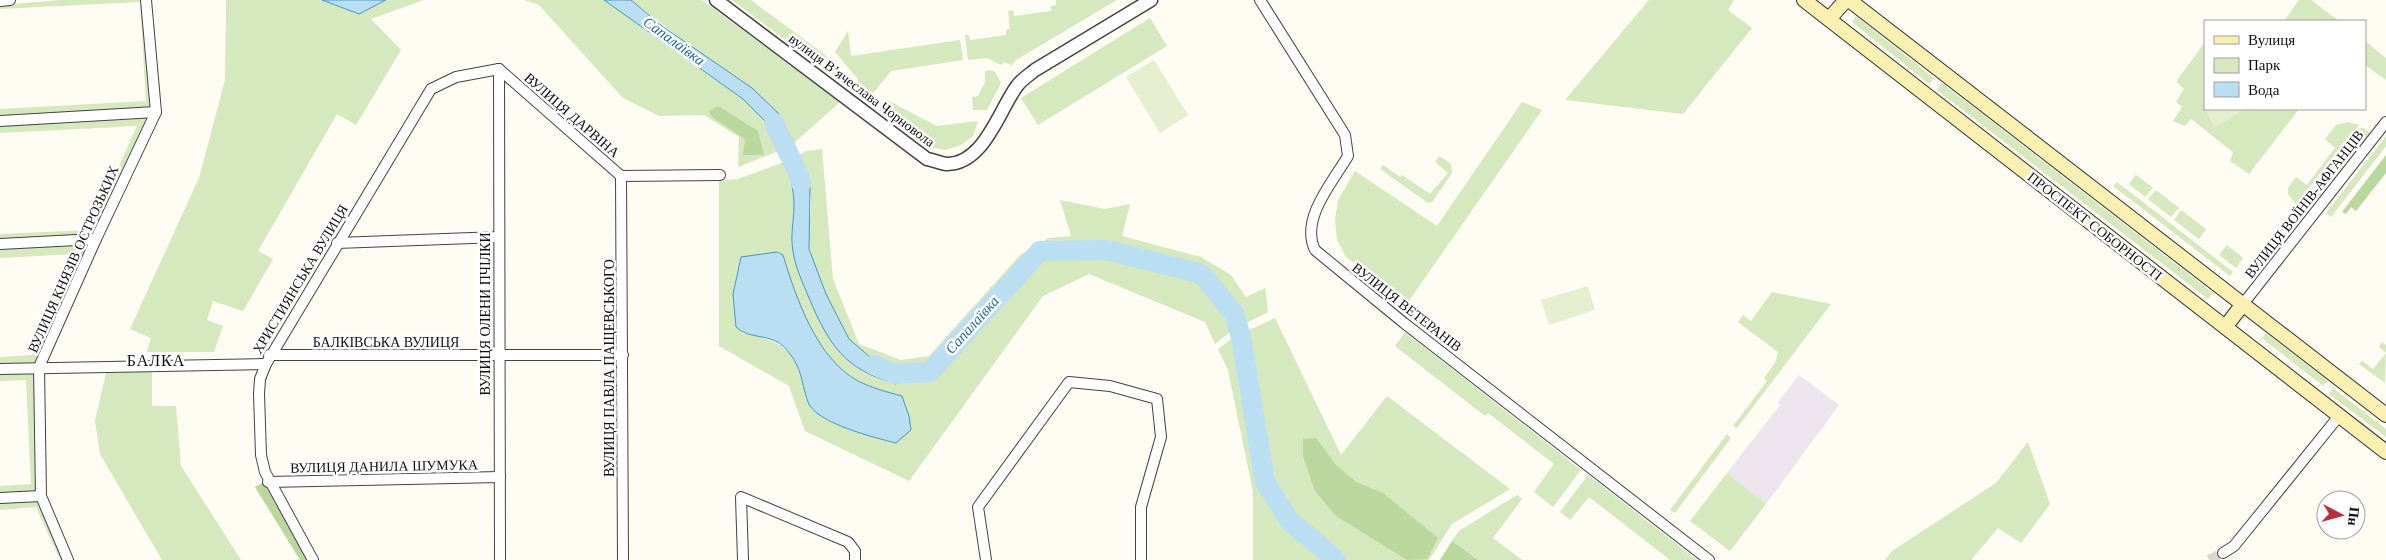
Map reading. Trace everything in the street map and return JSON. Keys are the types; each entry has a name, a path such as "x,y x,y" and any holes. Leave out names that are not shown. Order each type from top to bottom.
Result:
{"main road":[{"name":"ПРОСПЕКТ СОБОРНОСТІ","path":"1804,0 2386,452"},
{"path":"1829,19 1848,0 2386,414"},
{"path":"2226,326 2243,304"}],"street":[{"path":"0,1 10,0"},
{"path":"0,121 156,112 146,0"},
{"name":"вулиця Вʼячеслава Чорновола","path":"716,0 927,159 946,164 963,159 981,146 1002,113 1017,84 1034,70 1151,0"},
{"name":"ВУЛИЦЯ ВЕТЕРАНІВ","path":"1260,0 1344,135 1348,147 1348,156 1312,216 1311,243 1315,250 1404,323 1709,560"},
{"name":"ВУЛИЦЯ ДАРВІНА","path":"498,68 620,176 720,175"},
{"name":"ВУЛИЦЯ ОЛЕНИ ПЧІЛКИ","path":"498,68 500,560"},
{"name":"ХРИСТИЯНСЬКА ВУЛИЦЯ","path":"313,560 268,482 261,455 259,394 260,379 267,360 432,89 456,78 498,68"},
{"name":"ВУЛИЦЯ КНЯЗІВ ОСТРОЗЬКИХ","path":"68,560 41,496 39,367 96,239 156,112"},
{"name":"ВУЛИЦЯ ВОЇНІВ-АФГАНЦІВ","path":"2243,304 2386,122"},
{"name":"ВУЛИЦЯ ПАВЛА ПАЩЕВСЬКОГО","path":"620,176 623,355 623,560"},
{"path":"337,243 499,237"},
{"path":"0,244 96,239"},
{"name":"БАЛКІВСЬКА ВУЛИЦЯ","path":"0,369 267,360 623,355"},
{"path":"986,560 978,507 1069,382 1110,386 1157,399 1160,437 1141,507 1141,560"},
{"path":"2223,553 2234,546 2339,416"},
{"name":"ВУЛИЦЯ ДАНИЛА ШУМУКА","path":"268,482 500,477"},
{"path":"0,498 41,496"},
{"path":"743,560 741,497 848,542 855,552 855,560"}],"shaded area":[{"path":"1799,375 1839,405 1766,504 1727,473 1780,405 1778,402"}],"green space":[{"path":"63,0 142,0 151,109 0,117 0,109 146,101 140,2 0,9 0,5"},
{"path":"226,0 322,0 359,14 386,0 424,0 371,19 401,50 356,125 337,114 258,251 273,259 243,311 213,301 207,320 223,326 214,352 147,352 151,338 130,329 199,178 225,80"},
{"path":"524,0 604,0 743,99 766,122 781,150 738,167 739,137 704,115 659,116 623,98 539,5"},
{"path":"631,0 702,0 840,102 794,143 778,113"},
{"path":"732,0 751,0 825,55 847,86"},
{"path":"1056,0 1117,0 1016,60 1011,65 1004,62 1001,65 987,58 968,60 965,35 969,35 970,40 1006,35 1006,30 1010,29 1008,11 1013,10 1014,16 1051,11 1051,6 1056,5"},
{"path":"1649,0 1734,0 1728,10 1752,28 1683,114 1565,100"},
{"path":"2299,0 2311,0 2338,20 2285,20"},
{"path":"1856,16 1934,78 1929,84 1852,22"},
{"path":"1150,18 1167,46 1038,125 1021,98"},
{"path":"848,31 851,56 960,40 963,60 891,71 866,102 859,95 858,79 835,52"},
{"path":"2366,42 2386,58 2386,80 2366,66"},
{"path":"2204,43 2204,110 2298,110 2249,174 2230,161 2233,152 2191,119 2185,126 2173,121 2182,107 2176,102 2184,89 2177,82"},
{"path":"1154,60 1188,115 1160,133 1126,77"},
{"path":"985,71 995,72 1001,83 987,110 973,110 972,97 978,96 985,82"},
{"path":"1942,83 2213,293 2208,299 1937,90"},
{"path":"887,100 937,126 978,121 973,136 961,145 946,150 928,147 880,112 882,101"},
{"path":"1522,102 1542,110 1408,302 1346,257 1337,240 1335,219 1338,200 1355,171 1437,226"},
{"path":"718,106 758,131 764,155 743,155 745,139 712,117 709,111"},
{"path":"2205,110 2243,110 2214,128"},
{"path":"149,116 92,236 0,241 0,234 90,230 137,126 0,133 0,125"},
{"path":"2348,122 2359,125 2296,204 2288,194 2288,188 2296,177 2307,185 2335,148 2325,139 2336,125"},
{"path":"2362,127 2370,133 2307,212 2300,207"},
{"path":"2386,136 2386,146 2331,217 2326,213"},
{"path":"822,149 833,279 859,344 901,360 929,356 1020,255 1049,238 1071,236 1060,200 1105,209 1130,204 1122,236 1201,257 1231,275 1246,297 1265,288 1268,312 1231,331 1215,344 1205,322 1089,274 1043,296 909,481 805,431 789,386 719,346 719,181 738,179 787,161 794,200 792,245 794,257 815,310 831,340 851,363 863,372 878,379 896,384 899,368 872,358 850,340 837,320 823,291 809,248 811,196 807,175 799,155 806,151","holes":["783,256 794,290 810,326 831,358 858,381 902,396 875,437 821,417 809,404 797,364 791,355 776,343 742,333 734,304 736,277 741,257"]},
{"path":"2386,155 2386,173 2356,211 2351,207 2346,214 2342,212"},
{"path":"1439,156 1451,164 1452,173 1432,202 1428,203 1380,169 1383,165 1430,194 1448,173 1435,162"},
{"path":"2136,175 2153,188 2145,197 2129,184"},
{"path":"2117,182 2233,272 2230,276 2113,186"},
{"path":"2156,190 2179,208 2171,217 2148,199"},
{"path":"2181,210 2206,229 2199,239 2174,220"},
{"path":"89,243 36,364 0,365 0,357 32,355 76,254 0,258 0,248"},
{"path":"2278,244 2281,246 2264,267 2254,259 2261,250"},
{"path":"2227,245 2243,258 2236,268 2219,255"},
{"path":"1588,286 1595,310 1549,325 1541,300"},
{"path":"1772,292 1831,304 1737,428 1733,426 1767,381 1764,378 1775,363 1778,352 1738,322 1743,315 1751,321"},
{"path":"1275,318 1341,455 1387,396 1510,489 1452,524 1429,560 1253,560 1253,492 1228,370 1218,349 1234,337"},
{"path":"1405,332 1581,470 1553,507 1534,492 1554,464 1488,413 1485,416 1395,346"},
{"path":"2266,333 2327,380 2323,386 2262,338"},
{"path":"2382,342 2386,345 2386,353 2379,347"},
{"path":"2386,353 2385,383 2359,364 2362,361 2373,369"},
{"path":"35,371 37,492 0,495 0,486 31,484 26,380 0,381 0,373"},
{"path":"152,371 152,406 176,406 181,466 241,560 162,560 100,454 95,421 106,373"},
{"path":"2333,388 2386,429 2386,437 2329,394"},
{"path":"1727,434 1731,438 1675,513 1670,510"},
{"path":"1316,438 1336,465 1356,482 1383,493 1438,538 1427,559 1407,560 1336,516 1315,491 1303,456 1303,439"},
{"path":"2028,442 2050,504 2021,543 1998,528 1971,560 1885,560 1892,551 1996,483"},
{"path":"1727,473 1766,504 1730,551 1690,521"},
{"path":"1588,475 1697,560 1670,560 1589,497 1570,520 1560,512"},
{"path":"264,482 308,560 300,560 255,487"},
{"path":"1517,495 1522,499 1493,538 1522,560 1478,560 1452,541 1459,531"},
{"path":"38,499 63,560 60,560 36,507 0,510 0,501"},
{"path":"1452,541 1478,560 1440,560"}],"water":[{"path":"322,0 386,0 359,14"},
{"path":"604,0 631,0 662,26 752,88 778,113 794,143 781,150 766,122 743,99"},
{"path":"799,155 806,170 810,188 809,249 826,294 849,339 870,357 900,368 896,384 878,378 851,363 832,342 816,315 797,269 792,245 794,200 787,161"},
{"path":"777,252 783,255 794,290 810,326 831,358 858,381 902,396 909,416 911,430 896,443 847,428 822,417 813,410 808,402 798,367 784,347 773,340 747,334 736,327 733,294 741,257"}],"waterway":[{"name":"Сапалаївка","path":"774,123 801,183"},
{"name":"Сапалаївка","path":"874,365 893,374 930,372 1040,251 1107,250 1202,274 1234,314 1241,337 1265,482 1290,521 1336,560"}],"tunnel":[{"path":"2209,560 2223,553"}],"district":[{"name":"БАЛКА","path":"156,360"}]}
